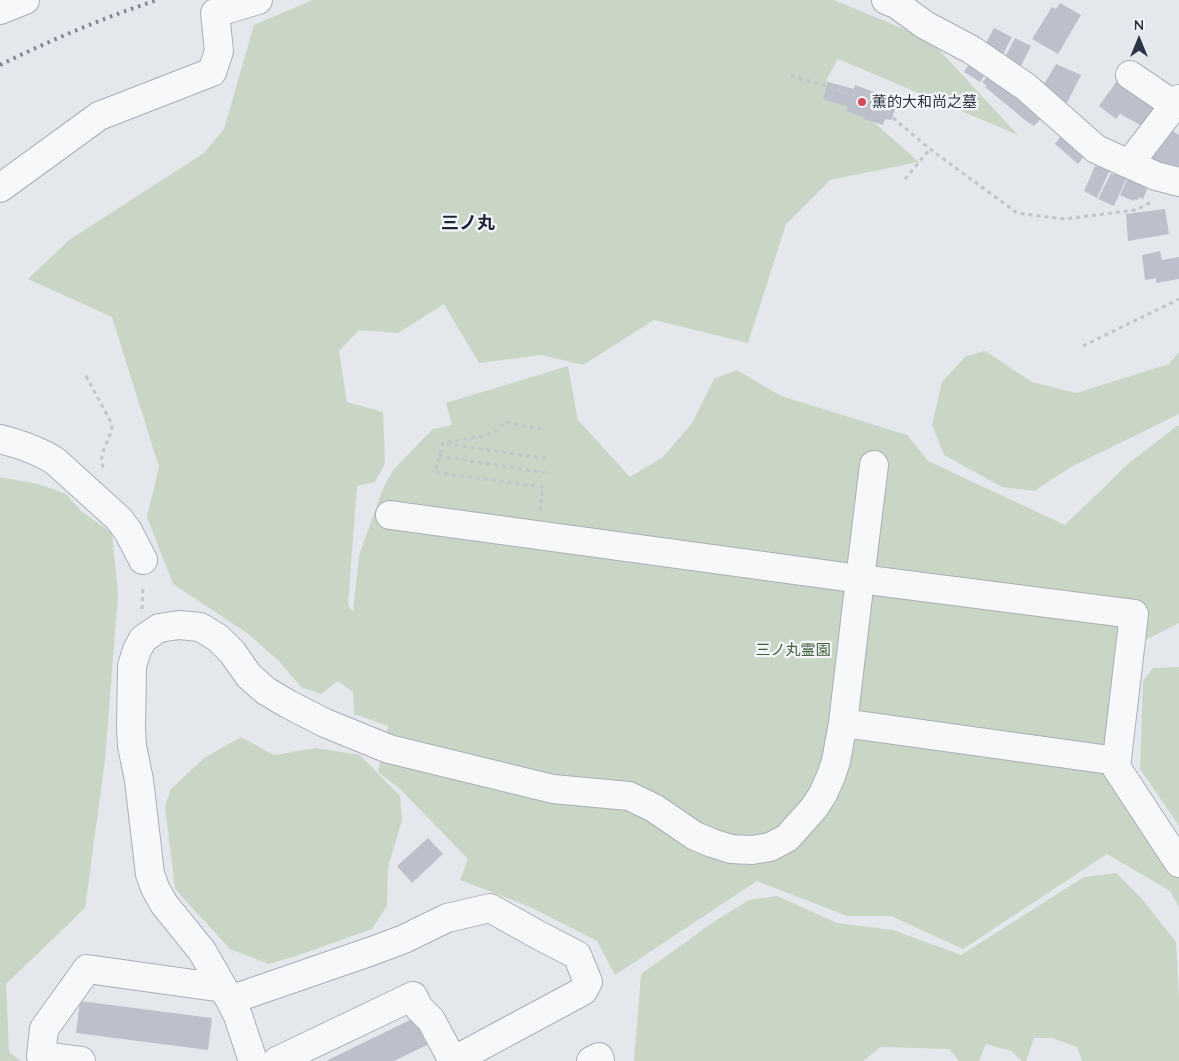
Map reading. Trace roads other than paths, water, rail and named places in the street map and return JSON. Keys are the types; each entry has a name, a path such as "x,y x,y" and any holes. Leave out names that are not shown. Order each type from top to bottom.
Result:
{"street":[{"path":"0,10 25,0"},
{"path":"0,188 99,116 212,72 219,51 215,13 258,0"},
{"path":"886,0 896,4 926,25 972,50 1026,87 1096,149 1156,176 1179,182"},
{"path":"1129,164 1174,113 1130,76"},
{"path":"0,439 34,449 55,461 119,519 128,530 143,560"},
{"path":"253,1061 238,1016 227,994 202,952 164,904 150,874 131,728 132,666 142,639 159,628 179,625 200,627 218,638 232,652 249,676 266,691 325,723 389,749 553,789 628,796 654,808 695,836 712,843 731,849 752,850 770,847 787,838 814,808 823,794 836,761 843,723 874,466"},
{"path":"390,515 1134,614 1116,767 1179,863"},
{"path":"843,723 1117,761"},
{"path":"81,1061 42,1058 44,1029 87,969 227,994 372,952 447,918 490,908 577,955 588,982 583,991 454,1061 431,1020 420,1008 413,996 277,1061"},
{"path":"591,1061 599,1057 600,1061"}],"railway":[{"path":"0,65 77,30 157,0"}],"place":[{"name":"薫的大和尚之墓","path":"862,102"}],"district":[{"name":"三ノ丸","path":"468,224"}],"park label":[{"name":"三ノ丸霊園","path":"793,650"}]}
